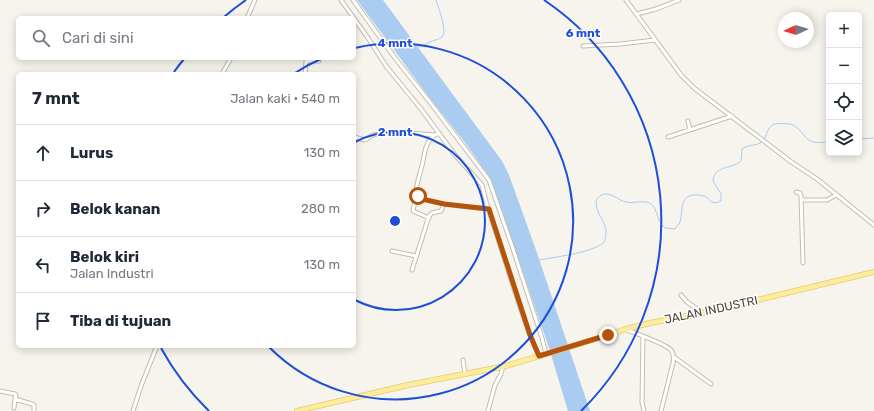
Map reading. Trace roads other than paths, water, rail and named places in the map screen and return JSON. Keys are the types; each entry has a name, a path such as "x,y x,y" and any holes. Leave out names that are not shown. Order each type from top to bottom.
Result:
{"main road":[{"name":"JALAN INDUSTRI","path":"297,411 394,388 503,366 626,329 703,313 874,272"}],"street":[{"path":"248,16 255,0"},
{"path":"341,0 352,16"},
{"path":"353,0 395,58 489,180 547,354"},
{"path":"626,0 681,74 694,88 816,179 874,225"},
{"path":"636,14 679,0"},
{"path":"356,21 386,66 422,109 437,134 482,185 530,335 539,356"},
{"path":"583,46 655,40"},
{"path":"223,72 230,60"},
{"path":"305,72 306,60 319,61"},
{"path":"668,137 732,116"},
{"path":"688,121 690,130"},
{"path":"356,137 365,140 372,135 404,132 437,134"},
{"path":"437,134 430,139 425,149 416,192 418,196 422,199 444,204 489,209"},
{"path":"796,192 801,195 802,200 803,263"},
{"path":"802,200 827,200 836,195"},
{"path":"418,196 415,200 413,211 429,218"},
{"path":"412,270 429,218 432,214 441,211 444,204"},
{"path":"392,251 416,256"},
{"path":"681,295 687,302 703,313"},
{"path":"626,329 668,348 674,357 711,384"},
{"path":"643,336 642,402 644,411"},
{"path":"133,411 156,348"},
{"path":"661,411 674,357"},
{"path":"463,360 465,374"},
{"path":"488,411 495,385 501,374 503,366"},
{"path":"0,391 16,395 14,408"},
{"path":"15,399 34,405 34,411"}],"water":[{"path":"357,0 383,0 502,161 509,175 537,253 590,411 568,411 549,348 494,188 488,176 465,143"}],"waterway":[{"path":"418,47 439,39 444,34 436,0"},
{"path":"538,260 583,252 599,246 604,242 606,238 606,230 596,206 596,201 604,194 612,195 626,202 649,203 655,209 658,219 662,225 665,228 675,229 679,224 682,206 689,196 703,196 715,203 721,201 721,194 713,181 714,176 720,170 738,164 741,161 742,149 763,141 768,130 775,124 791,124 797,127 811,141 826,142"},
{"path":"862,139 874,138"}]}
